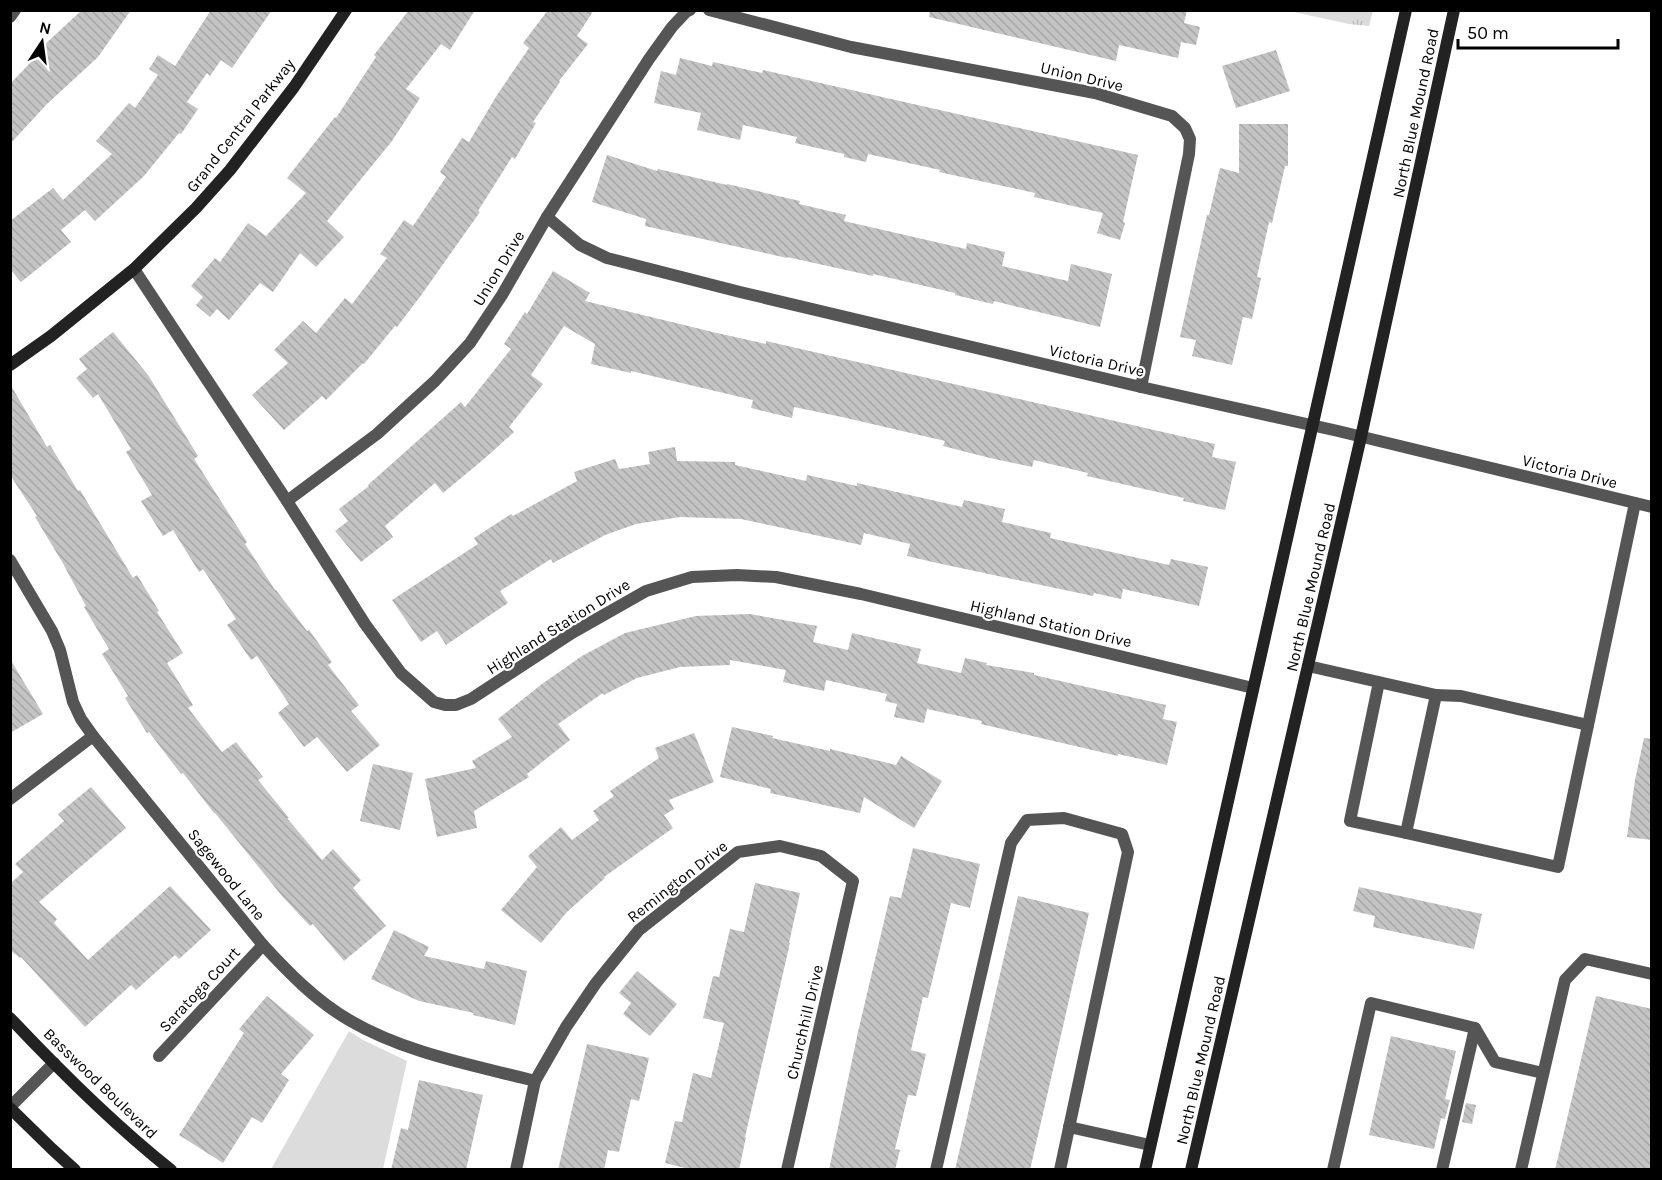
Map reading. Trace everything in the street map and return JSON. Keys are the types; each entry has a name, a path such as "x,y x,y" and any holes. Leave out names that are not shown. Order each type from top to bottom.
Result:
{"main road":[{"name":"Grand Central Parkway","path":"10,365 51,336 134,269 196,208 230,170 294,87 346,10"},
{"name":"North Blue Mound Road","path":"1144,1170 1406,10"},
{"name":"North Blue Mound Road","path":"1191,1170 1362,436 1454,10"},
{"name":"Basswood Boulevard","path":"10,1018 117,1125 171,1170"},
{"path":"10,1108 75,1170"}],"street":[{"path":"10,17 15,10"},
{"name":"Union Drive","path":"286,501 377,434 435,381 470,343 502,295 547,217 649,59 672,27 690,10"},
{"name":"Union Drive","path":"709,10 851,47 1095,93 1172,116 1179,122 1190,139 1189,154 1141,387"},
{"name":"Victoria Drive","path":"547,217 580,245 607,258 740,292 1141,387 1362,436 1652,507"},
{"name":"Highland Station Drive","path":"134,269 365,624 401,673 434,702 456,705 471,699 572,633 646,591 692,577 737,575 776,577 861,594 1253,688"},
{"path":"1379,682 1350,821 1558,867 1635,503"},
{"name":"Sagewood Lane","path":"10,560 52,631 60,650 73,702 81,719 263,945 290,974 348,1020 383,1037 426,1052 535,1081"},
{"path":"1308,666 1436,695 1461,696 1588,725"},
{"path":"1406,833 1436,695"},
{"path":"10,799 93,736"},
{"path":"936,1170 1011,843 1027,820 1064,818 1122,834 1128,852 1060,1170"},
{"name":"Remington Drive","path":"516,1170 535,1081 566,1027 596,983 639,930 738,852 780,846 821,856 853,881"},
{"name":"Churchhill Drive","path":"787,1170 853,881"},
{"name":"Saratoga Court","path":"159,1056 263,945"},
{"path":"1521,1170 1565,980 1585,959 1652,974"},
{"path":"1333,1170 1371,1003 1475,1028 1494,1062 1544,1073"},
{"path":"1442,1170 1475,1028"},
{"path":"10,1108 54,1064"},
{"path":"1069,1127 1150,1145"}],"green space":[{"path":"1373,10 1369,26 1289,11"},
{"path":"349,1031 407,1061 383,1169 271,1169"}],"building":[{"path":"82,10 131,10 98,57 47,104 10,144 10,84 31,62 29,59"},
{"path":"211,10 272,10 232,68 221,60 210,76 207,73 187,102 198,109 181,134 179,133 144,176 95,221 85,210 61,230 71,242 21,282 10,269 10,221 53,188 63,200 112,154 96,141 129,103 135,108 158,75 149,69 158,55 175,66"},
{"path":"409,10 475,10 450,50 441,44 406,89 420,98 392,141 327,221 344,237 316,267 300,253 273,292 260,283 229,320 217,309 210,317 196,305 203,297 191,286 215,258 220,262 248,223 266,236 306,193 287,178 336,118 376,57 374,55"},
{"path":"548,10 594,10 577,36 588,44 559,81 533,122 536,123 515,159 512,157 478,211 480,212 397,327 395,326 364,364 326,400 322,396 284,430 252,395 288,363 274,350 303,321 316,333 345,298 352,304 387,258 380,254 404,220 413,226 446,177 440,172 462,138 469,142 529,48 523,43"},
{"path":"930,10 1187,10 1184,23 1200,27 1196,45 1181,42 1178,58 1119,45 1116,61 929,17"},
{"path":"1276,50 1290,91 1236,108 1222,66"},
{"path":"680,58 712,66 713,62 762,73 763,70 1138,155 1120,240 1097,233 1103,213 1034,197 1035,193 868,154 866,162 844,157 844,154 795,143 797,137 743,125 740,140 697,130 701,113 654,103 661,71 676,75"},
{"path":"1239,124 1288,124 1288,166 1285,166 1272,223 1269,222 1257,277 1261,278 1252,319 1243,317 1232,365 1192,356 1196,340 1180,337 1207,215 1209,215 1220,168 1239,173"},
{"path":"607,155 657,171 658,169 800,201 799,204 846,215 844,221 966,249 967,243 1005,252 1002,266 1068,281 1071,264 1112,274 1100,327 994,301 993,304 873,274 873,276 787,258 645,226 646,219 592,202"},
{"path":"553,271 590,293 585,301 717,333 766,344 766,341 1215,444 1212,457 1236,462 1225,510 1183,501 1184,498 1087,476 1088,473 1034,460 1032,467 990,458 943,446 945,441 842,417 794,407 792,418 751,408 753,400 631,371 631,373 591,364 595,344 564,326 531,375 543,384 509,427 514,432 443,493 435,483 385,526 393,537 361,562 335,531 348,521 339,509 369,486 461,402 465,407 511,349 504,344 525,312 527,314"},
{"path":"113,332 148,375 198,456 194,459 275,590 307,631 309,630 332,662 328,665 359,705 351,711 380,745 347,772 317,737 304,747 278,713 289,704 257,656 251,660 227,625 236,619 203,569 199,572 173,530 163,536 141,501 152,495 126,452 131,449 98,394 93,398 76,378 87,369 79,359"},
{"path":"10,384 47,447 50,445 78,491 80,490 133,578 137,575 183,653 167,663 193,705 188,708 222,752 236,742 263,777 258,780 322,860 333,849 361,880 353,888 386,926 344,961 313,924 310,926 282,896 183,773 181,774 149,732 147,733 125,698 128,696 102,654 109,649 35,517 37,516 10,475"},
{"path":"675,447 677,461 735,462 735,465 806,481 807,475 857,486 857,483 962,507 964,500 1005,509 1002,522 1051,533 1050,538 1169,565 1171,559 1208,567 1199,606 1123,589 1121,599 1094,593 1093,596 937,563 907,556 910,544 864,533 861,545 741,519 680,517 636,524 605,535 553,563 551,559 500,591 508,603 446,645 437,631 421,642 392,600 478,544 474,538 511,514 513,516 577,481 574,472 615,459 619,469 650,464 648,452"},
{"path":"750,614 817,626 813,642 848,650 852,633 921,649 917,663 961,673 965,658 987,663 986,665 1034,673 1034,675 1166,705 1163,719 1177,722 1167,765 1118,754 1118,756 927,709 924,723 894,717 897,704 885,701 887,694 826,680 824,691 783,682 786,670 730,660 730,665 680,667 637,678 604,695 603,693 558,724 570,740 527,774 529,777 474,811 477,828 437,837 425,779 476,768 472,761 512,737 498,719 542,684 582,656 625,633 696,616"},
{"path":"10,659 43,714 10,733"},
{"path":"732,727 896,765 901,756 942,781 914,828 864,797 860,813 770,793 771,789 720,777"},
{"path":"694,733 714,782 669,800 674,809 664,815 673,828 604,877 567,912 541,943 501,910 537,867 528,856 561,827 572,840 599,820 593,811 614,796 610,791 659,758 655,748"},
{"path":"1644,738 1652,739 1652,840 1627,837"},
{"path":"373,764 413,773 400,830 360,821"},
{"path":"91,787 126,828 39,902 57,919 54,923 88,960 170,886 211,930 179,959 175,955 136,990 131,985 85,1027 21,957 10,950 10,884 23,872 15,864 64,821 58,814"},
{"path":"913,848 980,864 970,908 951,903 928,998 923,997 911,1050 926,1054 916,1096 908,1095 895,1149 900,1150 895,1170 829,1170 890,896 901,898"},
{"path":"755,883 800,893 739,1170 693,1170 665,1163 675,1121 682,1122 693,1073 711,1078 724,1023 703,1018 713,976 719,977 730,929 744,932"},
{"path":"1359,887 1482,914 1474,949 1373,927 1375,916 1353,911"},
{"path":"1018,896 1089,913 1030,1170 955,1170"},
{"path":"394,930 429,947 424,956 484,969 486,961 527,971 515,1025 419,1001 371,979"},
{"path":"637,971 677,1004 650,1036 623,1014 631,1003 619,993"},
{"path":"267,996 314,1035 281,1074 289,1080 262,1123 252,1117 223,1163 179,1135 244,1033 239,1029"},
{"path":"1596,996 1652,1009 1652,1170 1555,1170"},
{"path":"1391,1036 1456,1051 1445,1099 1450,1100 1445,1119 1441,1118 1434,1149 1369,1135"},
{"path":"587,1044 649,1058 639,1101 631,1099 619,1152 608,1150 604,1170 558,1170"},
{"path":"419,1080 483,1095 466,1170 391,1170 401,1128 408,1130"},
{"path":"1466,1103 1476,1105 1472,1124 1462,1122"}]}
